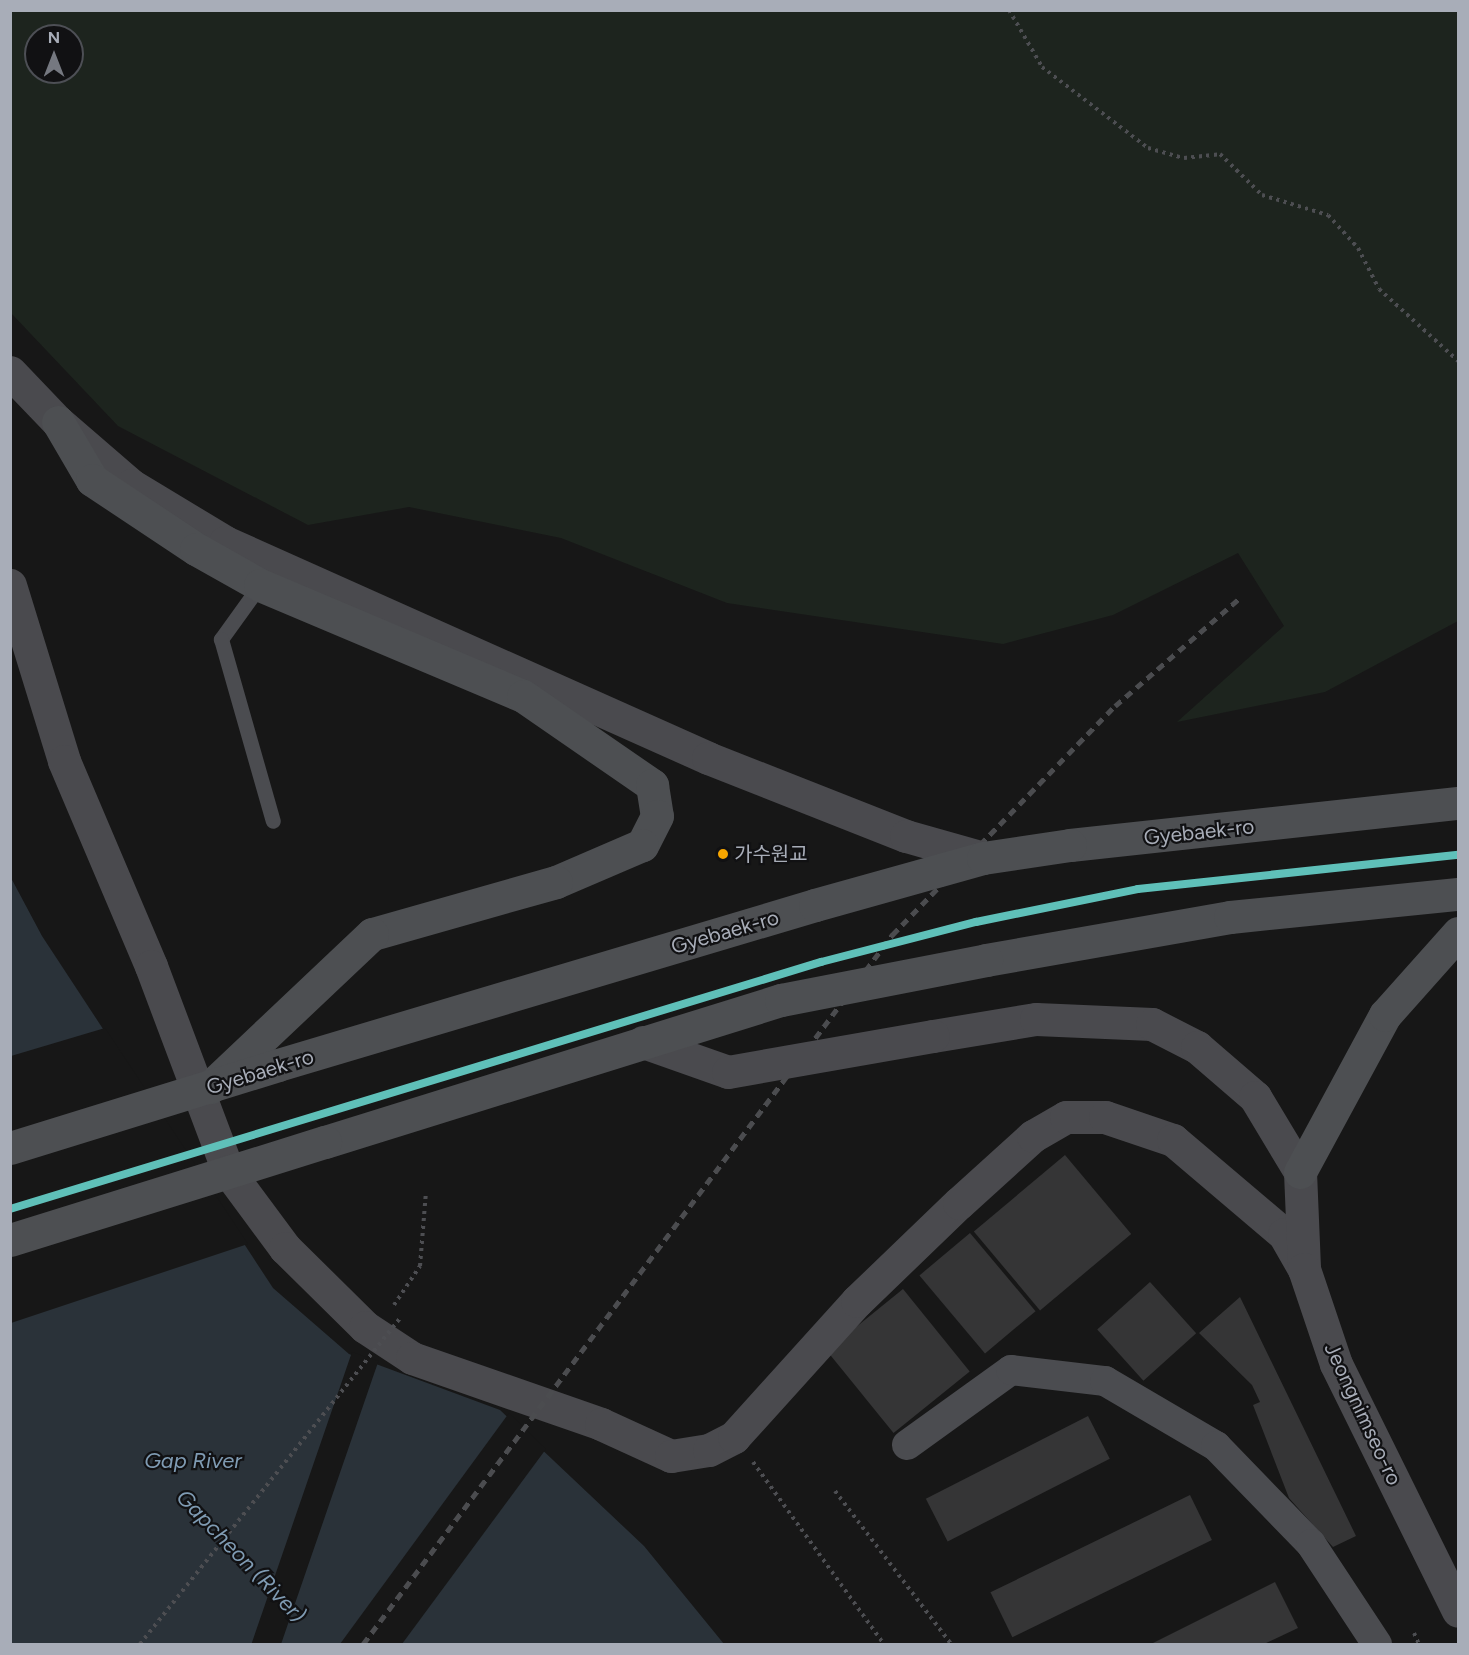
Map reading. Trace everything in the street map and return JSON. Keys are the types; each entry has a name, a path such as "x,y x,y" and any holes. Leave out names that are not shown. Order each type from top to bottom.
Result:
{"main road":[{"path":"58,422 92,480 260,585 523,696 652,785 657,816 642,845 605,863 372,934 210,1087"},
{"name":"Gyebaek-ro","path":"10,1148 278,1065 815,905 983,858 1070,845 1458,803"},
{"path":"10,1240 781,1000 986,960 1230,917 1458,894"},
{"path":"1300,1172 1385,1015 1458,933"}],"street":[{"path":"10,372 58,422 131,485 225,542 708,758 906,836 983,858"},
{"path":"10,585 64,761 151,966 228,1171 285,1248 365,1327 412,1358 602,1424 671,1456 693,1455 734,1437 856,1301 1033,1136 1066,1117 1105,1117 1173,1140 1284,1234 1304,1269"},
{"path":"643,1042 728,1072 1036,1019 1152,1024 1197,1047 1255,1097 1300,1172"},
{"name":"Jeongnimseo-ro","path":"1300,1172 1304,1269 1336,1364 1458,1611"},
{"path":"907,1445 1011,1370 1105,1380 1216,1446 1311,1544 1377,1644"}],"lane":[{"path":"260,585 221,639 273,821"}],"path":[{"path":"1009,10 1042,67 1148,148 1184,158 1220,154 1262,195 1328,215 1358,248 1379,289 1458,361"},
{"path":"392,1308 420,1266 426,1191"},
{"path":"140,1644 401,1317"},
{"path":"734,1437 884,1644"},
{"path":"835,1491 951,1644"},
{"path":"1414,1633 1419,1644"}],"shaded area":[{"path":"11,10 1458,11 1458,621 1325,692 1177,722 1284,626 1238,553 1113,615 1003,644 727,603 561,538 409,507 308,525 118,426 11,313"}],"water":[{"name":"Gap River","path":"10,876 42,936 273,1288 349,1354 500,1410 644,1546 724,1644 11,1644"}],"pier":[{"path":"105,1028 248,1244 11,1323 11,1056"},
{"path":"352,1352 378,1361 281,1644 251,1644"},
{"path":"509,1413 546,1449 402,1644 340,1644"}],"building":[{"path":"1065,1155 1131,1234 1040,1310 974,1231"},
{"path":"970,1233 1036,1311 985,1354 919,1275"},
{"path":"1150,1282 1196,1333 1143,1381 1097,1330"},
{"path":"903,1289 970,1371 894,1433 827,1351"},
{"path":"1240,1297 1356,1536 1333,1547 1289,1498 1253,1405 1260,1402 1252,1385 1199,1333"},
{"path":"1088,1416 1110,1459 948,1541 926,1499"},
{"path":"1190,1495 1212,1540 1012,1637 990,1592"},
{"path":"1275,1582 1298,1628 1264,1644 1151,1644"}],"railway":[{"path":"363,1644 892,935 1115,706 1241,597"}],"transit line":[{"path":"10,1209 821,962 976,922 1138,889 1458,855"}],"place":[{"name":"가수원교","path":"723,854"}],"water label":[{"name":"Gapcheon (River)","path":"241,1556"}]}
